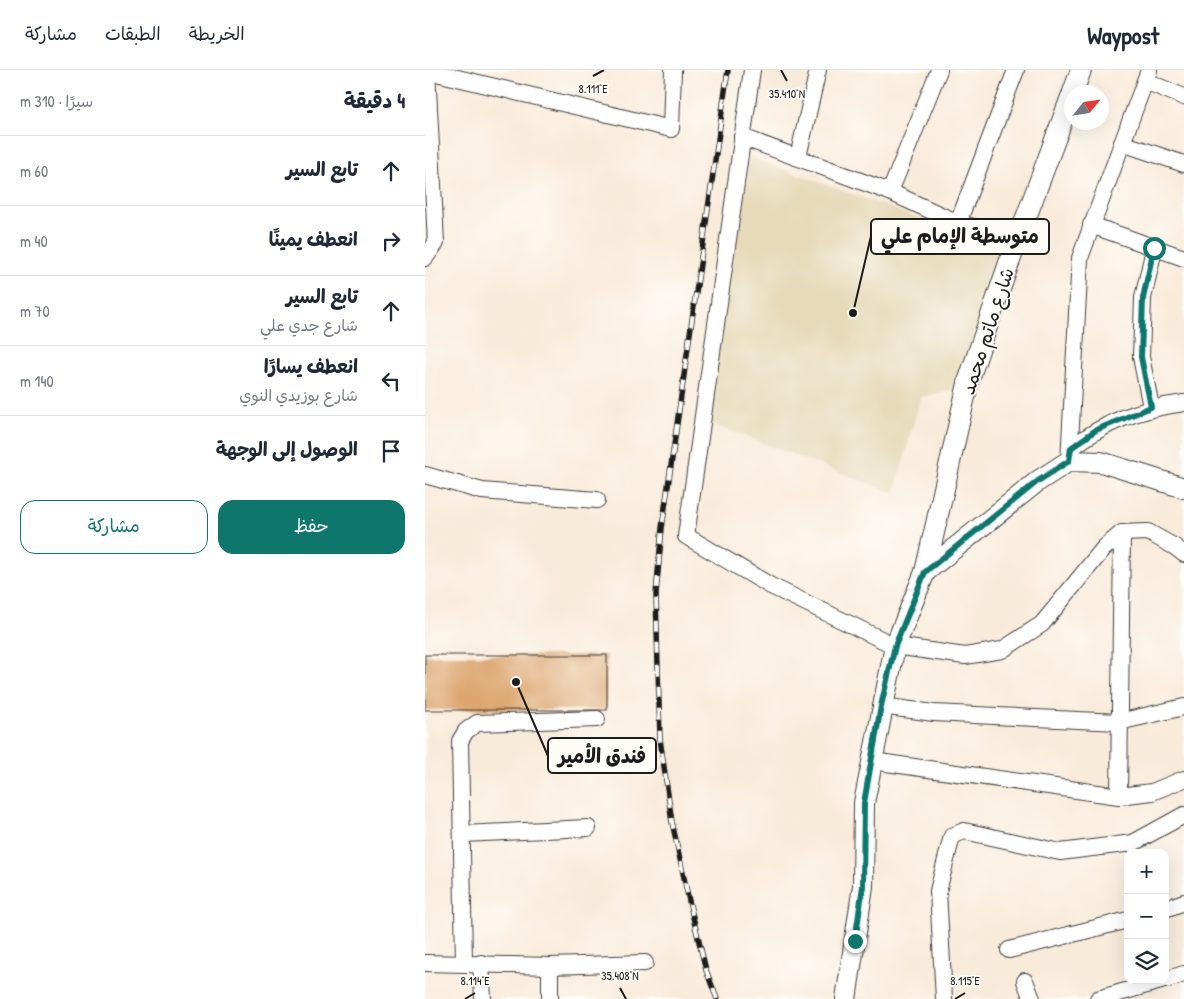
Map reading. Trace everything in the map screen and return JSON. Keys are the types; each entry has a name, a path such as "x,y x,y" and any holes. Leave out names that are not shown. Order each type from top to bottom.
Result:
{"street":[{"path":"425,258 436,242 427,71 671,129 673,70"},
{"path":"752,70 686,536 771,586 895,646 965,656 1002,650 1041,624 1104,548 1122,533 1148,532 1184,554"},
{"path":"798,157 818,70"},
{"path":"890,192 939,70"},
{"path":"958,223 1016,70"},
{"path":"1076,85 1081,70"},
{"path":"1070,454 1079,258 1147,75 1184,97"},
{"name":"شارع ماتم محمد","path":"846,999 863,886 864,803 881,706 895,646 925,572 969,379 1064,116"},
{"path":"742,137 890,192 958,223 1019,239"},
{"path":"1122,143 1184,164"},
{"path":"1091,225 1184,258"},
{"path":"1151,407 1141,357 1143,298 1154,248"},
{"path":"925,572 1038,481 1096,430 1151,407 1184,403"},
{"path":"1070,454 1184,488"},
{"path":"425,475 482,491 597,500"},
{"path":"1119,796 1122,533"},
{"path":"881,706 934,714 1119,722 1184,707"},
{"path":"464,962 460,741 466,731 477,724 597,719"},
{"path":"872,761 1119,796 1152,792 1184,779"},
{"path":"944,999 938,891 952,836 964,831 1060,852 1133,843 1184,815"},
{"path":"461,834 588,828"},
{"path":"1169,908 1184,902"},
{"path":"1009,950 1124,921"},
{"path":"425,963 464,962 550,966 645,963"},
{"path":"481,963 483,999"},
{"path":"550,966 550,999"},
{"path":"1169,978 1184,974"},
{"path":"1025,981 1032,999"},
{"path":"1098,999 1150,984"}],"shaded area":[{"path":"750,157 1001,248 962,378 952,391 921,397 894,493 705,421"}],"building":[{"path":"425,655 607,655 607,710 425,710"}],"railway":[{"path":"717,999 706,970 672,822 660,739 656,594 662,528 728,70"}],"place":[{"name":"متوسطة الإمام علي","path":"853,313"},
{"name":"فندق الأمير","path":"516,682"}],"route":[{"path":"855,941 863,886 864,803 881,706 895,646 925,572 1038,481 1069,461 1071,448 1096,430 1151,407 1141,357 1143,298 1154,248"}]}
